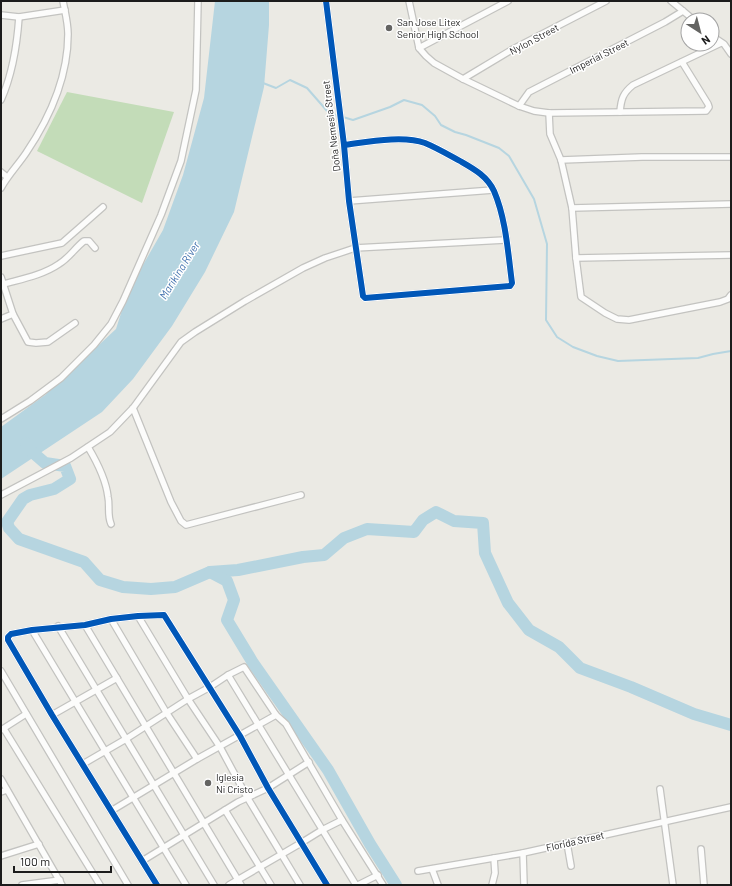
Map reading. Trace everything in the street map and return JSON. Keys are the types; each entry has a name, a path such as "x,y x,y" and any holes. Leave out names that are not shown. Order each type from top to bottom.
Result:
{"street":[{"path":"1,188 7,177 26,153 53,105 61,80 67,52 68,34 64,1"},
{"path":"1,419 30,401 61,378 94,345 111,324 123,301 161,215 181,161 196,90 198,1"},
{"name":"Doña Nemesia Street","path":"326,1 344,145 349,201 363,296 365,298 508,288 512,283 506,240"},
{"path":"410,1 419,48 434,63 463,79 534,112 698,112 707,110 709,106 708,104 682,62"},
{"path":"419,48 508,1"},
{"name":"Nylon Street","path":"463,79 513,49 606,1"},
{"path":"671,1 683,11"},
{"path":"1,15 19,17 65,10"},
{"name":"Imperial Street","path":"520,106 529,92 661,24 683,11"},
{"path":"1,100 8,85 13,65 19,17"},
{"path":"620,112 622,98 627,90 633,85 721,43 724,44 731,54"},
{"path":"549,113 550,134 561,160 572,208 581,297 617,319 629,320 720,302 728,299 731,295"},
{"path":"1,495 71,458 110,432 133,408 181,342 195,332 303,268 325,258 355,248 506,240 502,215 493,190 482,175 474,169 425,143 414,140 389,140 344,145"},
{"path":"561,160 642,157 731,157"},
{"path":"1,172 7,177"},
{"path":"349,201 493,190"},
{"path":"572,208 731,204"},
{"path":"1,256 62,243 103,207"},
{"path":"4,284 44,272 52,268 66,259 84,241 89,241 95,248"},
{"path":"576,258 731,255"},
{"path":"1,277 13,314 28,342 48,342 75,323"},
{"path":"1,319 13,314"},
{"path":"133,408 171,502 181,521 186,525 301,495"},
{"path":"88,447 103,476 108,497 109,520 111,524"},
{"path":"157,885 52,715 8,639 10,634 58,626 85,625 111,619 164,615 240,736 268,788 327,885"},
{"path":"138,616 188,699 220,747 247,797 300,885"},
{"path":"111,619 166,712 197,760"},
{"path":"85,625 239,882"},
{"path":"58,626 214,885"},
{"path":"32,630 186,885"},
{"path":"83,764 126,739 166,712 244,667 276,715 286,724 342,820 383,885"},
{"path":"1,671 124,884"},
{"path":"228,675 288,775 357,885 378,875"},
{"path":"52,715 117,678"},
{"path":"26,714 3,730 100,885"},
{"path":"111,811 258,724 276,715"},
{"path":"142,861 225,810 247,797 268,788 309,762"},
{"path":"1,779 61,883 22,885"},
{"path":"660,789 673,885"},
{"path":"1,792 7,790"},
{"name":"Florida Street","path":"418,871 523,854 566,843 731,807"},
{"path":"225,810 271,885"},
{"path":"229,885 239,882 260,867 322,830 342,820"},
{"path":"566,843 571,866"},
{"path":"1,856 38,844"},
{"path":"701,849 704,885"},
{"path":"523,854 524,885"},
{"path":"492,885 495,873 494,858"},
{"path":"432,868 438,885"}],"green space":[{"path":"67,92 174,112 142,203 37,151"}],"water":[{"name":"Marikina River","path":"215,1 269,1 269,25 264,87 234,212 205,272 172,326 133,379 102,412 1,479 1,427 45,395 116,329 128,291 163,230 183,175 204,98"}],"waterway":[{"path":"263,83 276,88 290,80 307,88 328,112 338,116"},
{"path":"343,117 353,120 390,107 404,100 422,105 435,116 441,125 455,132 499,148 509,156 534,199 547,244 546,320 557,337 573,347 597,356 618,361 698,358 731,351"},
{"path":"26,443 30,450 45,463 65,466 70,479 54,489 30,495 23,499 7,522 9,528 19,539 84,562 100,580 123,587 151,589 175,587 210,572 238,570 303,557 324,555 344,538 367,529 414,532 423,520 436,512 454,521 483,523 485,553 508,603 529,630 559,647 580,668 631,687 694,714 731,725"},
{"path":"210,572 227,581 234,600 227,620 253,663 328,770 370,844 396,885"}],"cycle path":[{"path":"326,1 344,145 349,201 363,296 365,298 510,286 512,283 506,236 501,213 494,191 488,181 480,173 438,149 416,141 396,139 344,145"},
{"path":"157,885 52,715 8,640 8,637 11,634 32,630 85,625 111,619 164,615 240,736 268,788 327,885"}],"place":[{"name":"San Jose Litex Senior High School","path":"389,28"},
{"name":"Iglesia Ni Cristo","path":"208,783"}]}
